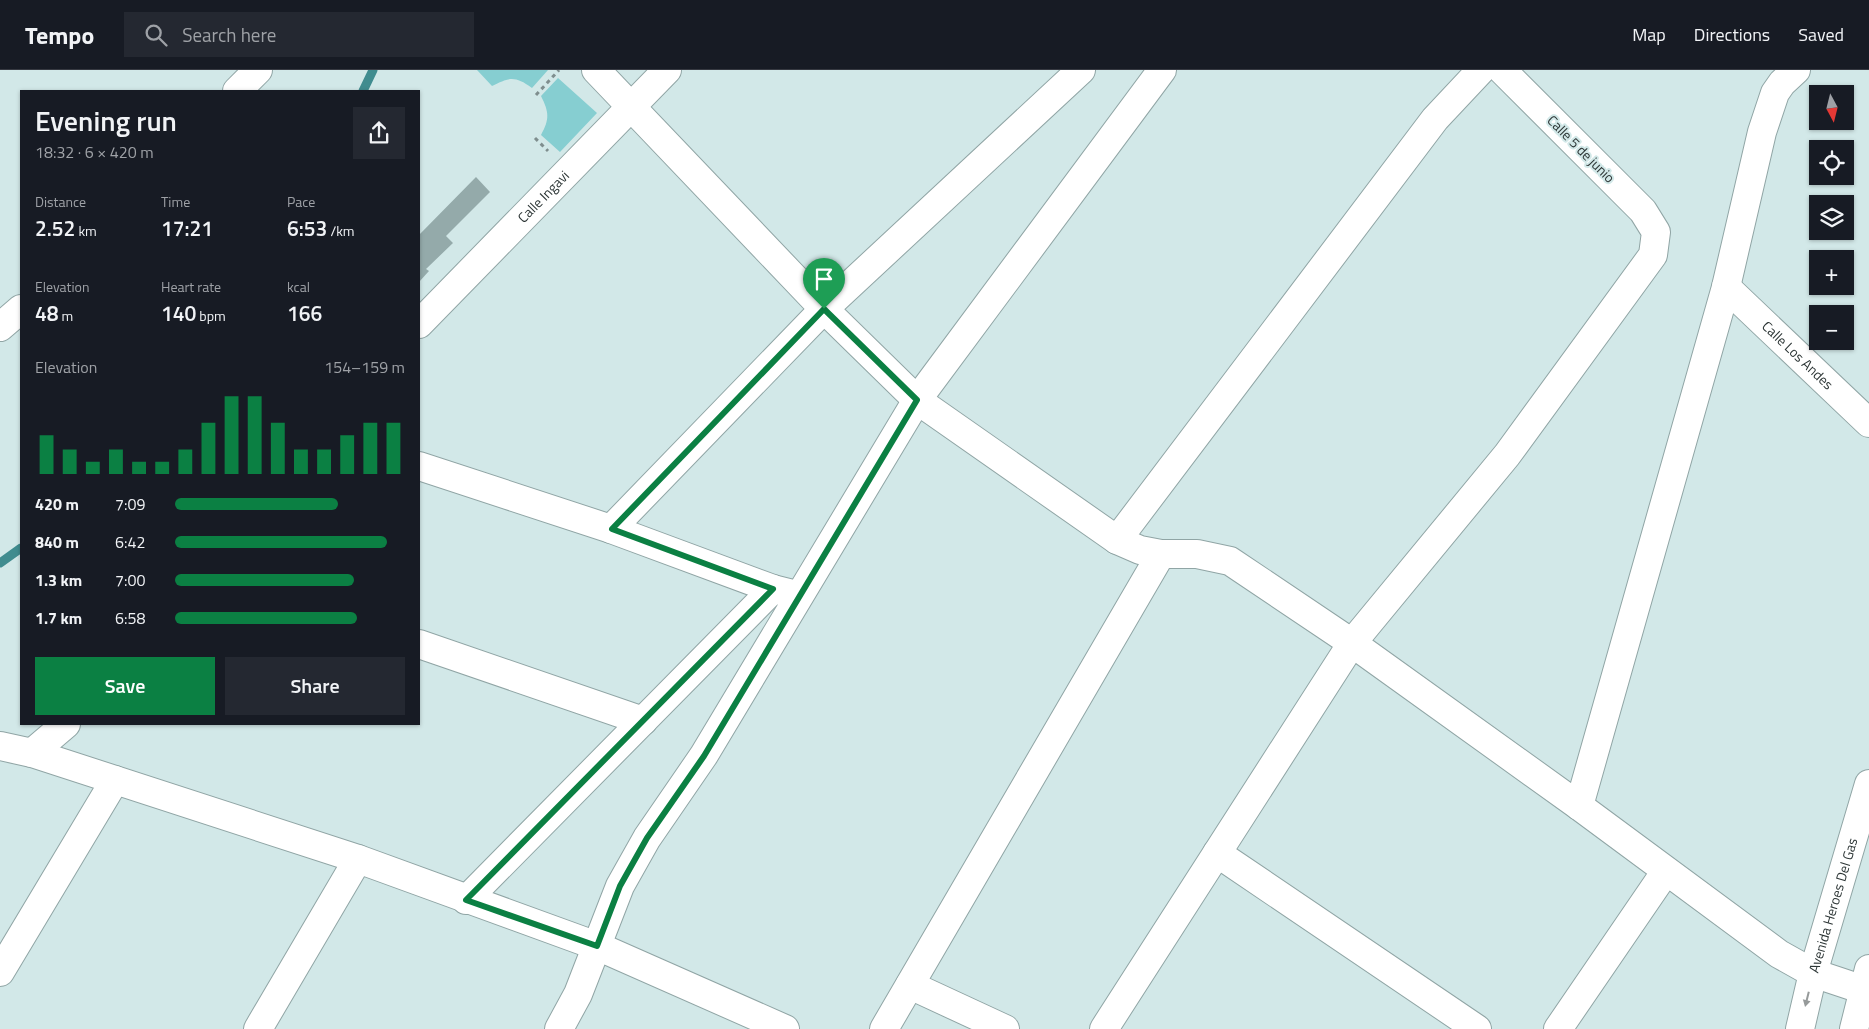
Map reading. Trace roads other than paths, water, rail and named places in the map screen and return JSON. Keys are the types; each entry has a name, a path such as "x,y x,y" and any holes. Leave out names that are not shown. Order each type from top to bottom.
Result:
{"street":[{"path":"238,90 258,70"},
{"path":"596,70 824,309 917,400 1117,540 1140,550 1161,554 1197,554 1230,561 1352,643 1579,806 1779,954 1813,973 1866,980 1854,1029"},
{"name":"Calle Ingavi","path":"420,323 667,70"},
{"path":"612,529 824,309 1081,70"},
{"path":"559,1029 578,994 620,886 647,838 704,756 917,400 1162,70"},
{"path":"1117,540 1435,119 1481,70"},
{"name":"Calle 5 de junio","path":"1352,643 1507,455 1652,255 1656,232 1643,211 1502,70"},
{"path":"1579,806 1726,287 1762,132 1778,82 1782,84 1796,70"},
{"name":"Calle Los Andes","path":"1726,287 1869,423"},
{"path":"0,327 20,310"},
{"path":"420,466 612,529 773,589 800,596"},
{"path":"884,1029 1161,554"},
{"path":"466,900 773,589"},
{"path":"1104,1029 1352,643"},
{"path":"420,644 643,721"},
{"path":"32,753 65,725"},
{"path":"0,746 32,753 358,859 466,900 597,946 785,1029"},
{"path":"0,972 115,780"},
{"name":"Avenida Heroes Del Gas","path":"1800,1029 1813,973 1869,784"},
{"path":"1217,853 1477,1029"},
{"path":"258,1029 358,859"},
{"path":"1558,1029 1666,870"},
{"path":"910,985 1005,1029"}],"waterway":[{"path":"363,90 373,70"},
{"path":"0,563 20,549"}]}
